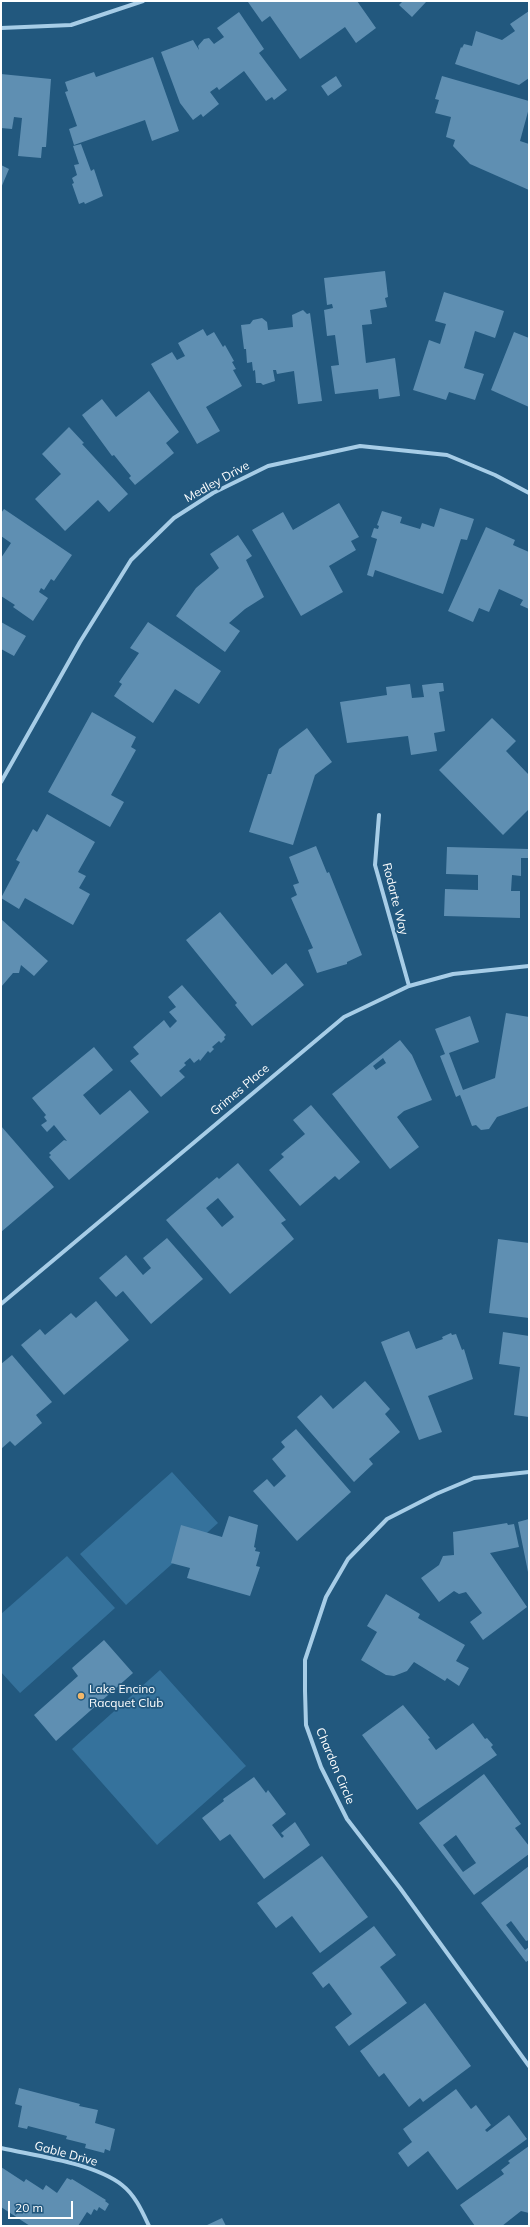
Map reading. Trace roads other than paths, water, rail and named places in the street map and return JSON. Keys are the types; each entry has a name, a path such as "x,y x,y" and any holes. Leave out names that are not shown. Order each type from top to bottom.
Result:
{"street":[{"path":"1,28 71,26 143,1"},
{"name":"Medley Drive","path":"1,782 80,642 131,560 174,518 213,493 268,466 360,446 447,456 494,475 529,493"},
{"name":"Rodarte Way","path":"379,815 375,865 409,986"},
{"name":"Grimes Place","path":"1,1304 344,1017 409,986 453,974 529,966"},
{"name":"Chardon Circle","path":"529,1472 474,1478 436,1494 387,1519 348,1559 326,1597 305,1660 306,1724 324,1773 347,1819 400,1888 529,2066"},
{"name":"Gable Drive","path":"1,2148 92,2169 122,2185 138,2203 149,2226"}],"place":[{"name":"Lake Encino Racquet Club","path":"81,1696"}]}
